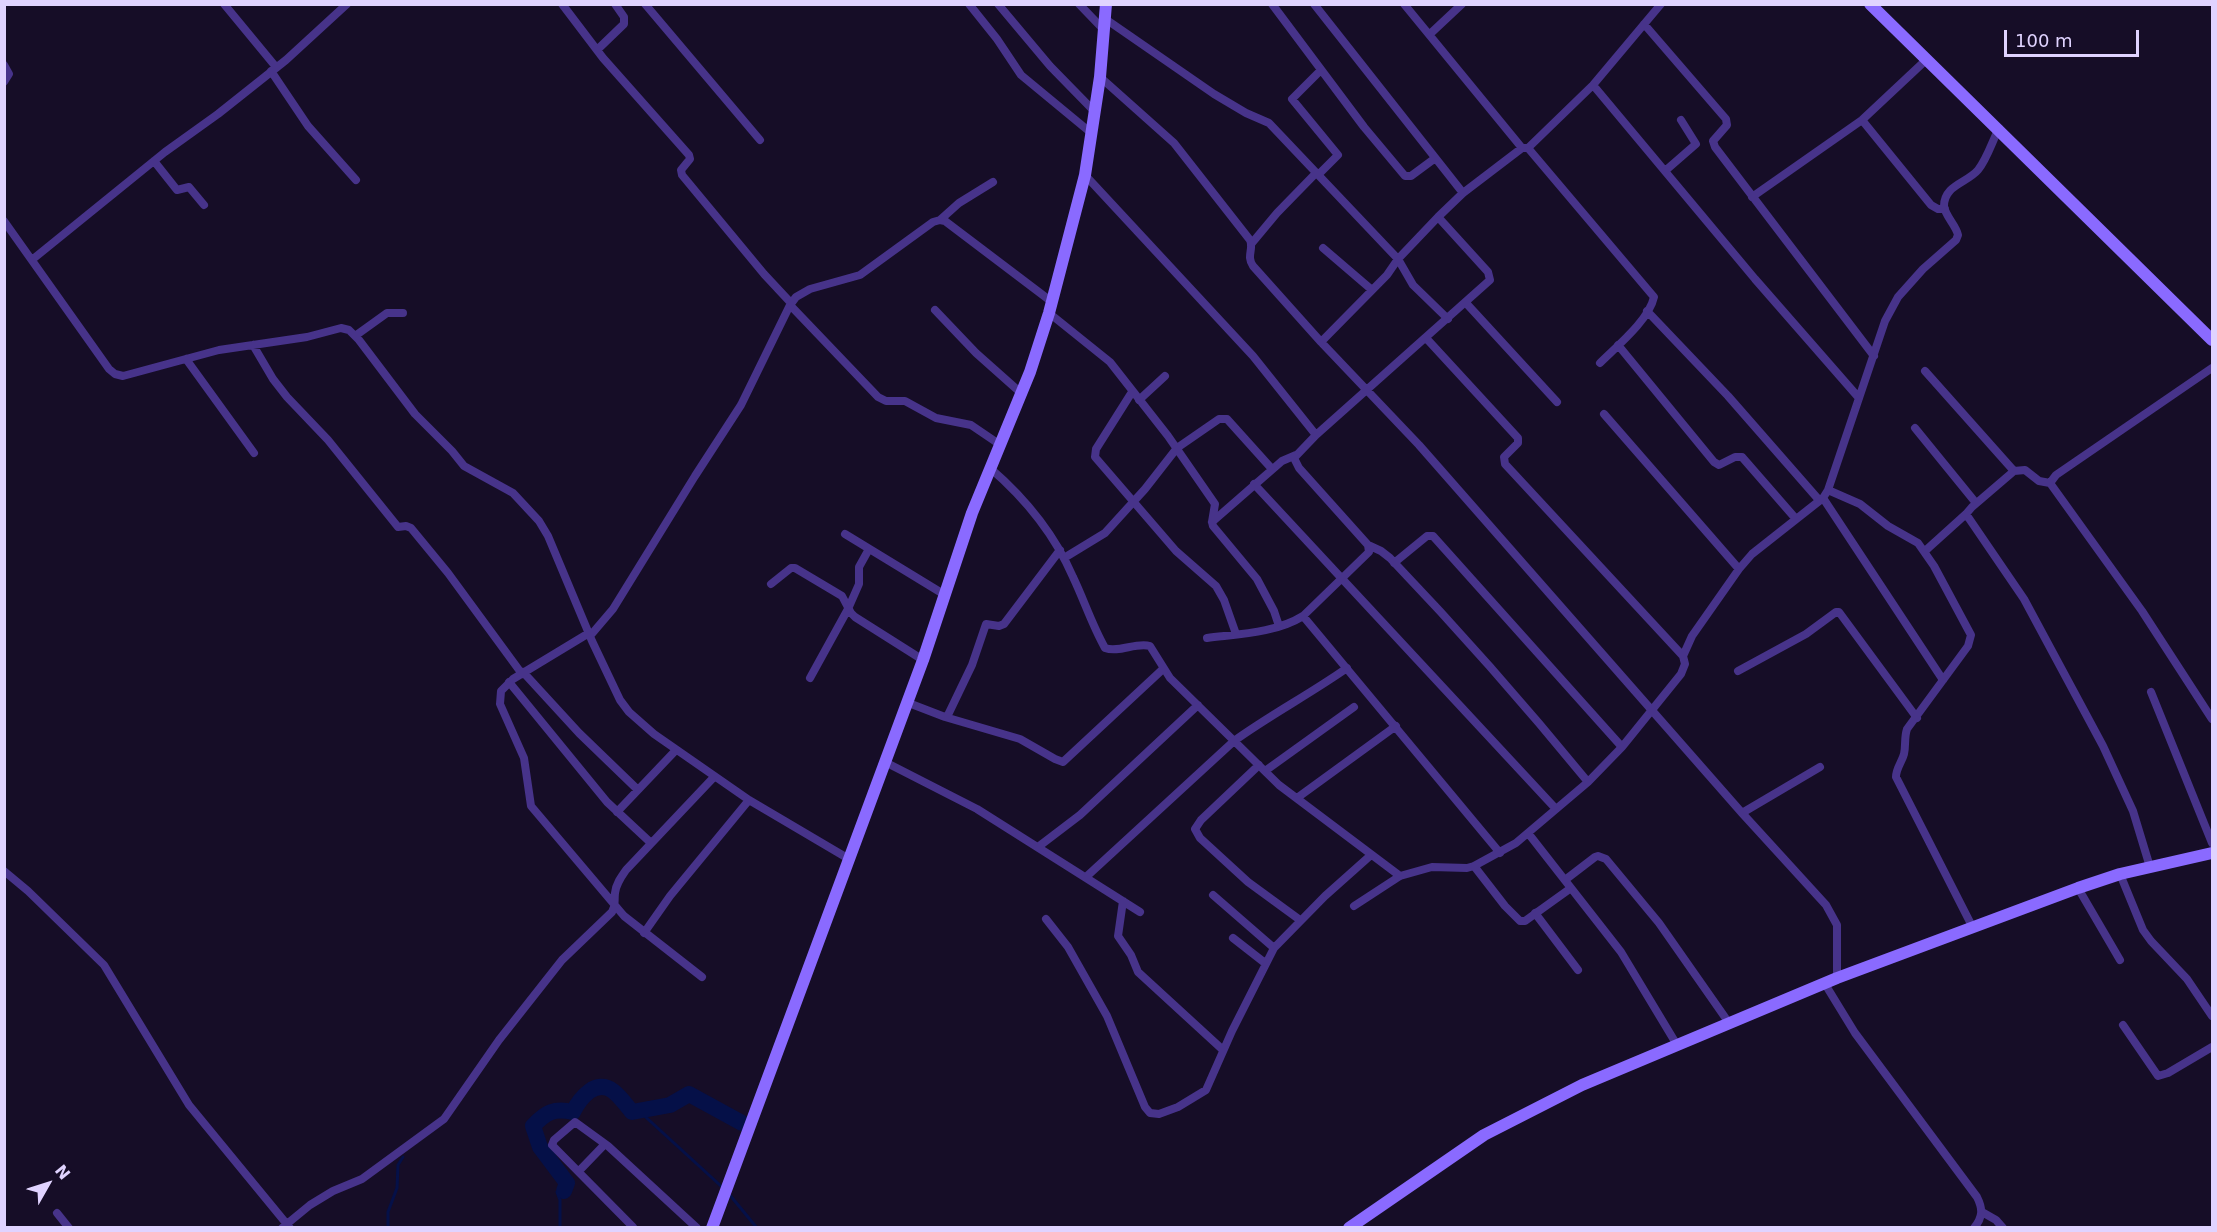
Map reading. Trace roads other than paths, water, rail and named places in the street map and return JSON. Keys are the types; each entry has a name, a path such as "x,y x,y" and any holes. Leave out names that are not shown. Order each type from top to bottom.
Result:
{"street":[{"path":"224,4 274,69 308,126 356,180"},
{"path":"33,259 154,161 274,69 347,4"},
{"path":"562,4 597,50 689,155 690,159 681,170 682,175 764,274 878,397 886,401 905,401 936,418 971,425 999,444"},
{"path":"597,50 624,24 624,17 615,4"},
{"path":"645,4 760,140"},
{"path":"969,4 998,39 1021,75 1090,132"},
{"path":"998,4 1050,66 1094,110"},
{"path":"1079,4 1104,23 1214,94 1246,113 1269,123 1398,259 1413,285 1448,318"},
{"path":"712,1227 923,660 972,513 1030,372 1051,308 1085,175 1100,77 1106,4"},
{"path":"1272,4 1405,176 1411,176 1434,159"},
{"path":"1314,4 1463,194"},
{"path":"1404,4 1652,294 1654,300 1647,311 1600,363"},
{"path":"1430,34 1462,4"},
{"path":"1870,4 1999,128 2212,340"},
{"path":"1321,342 1387,276 1398,259 1438,217 1463,194 1525,148 1593,85 1660,5"},
{"path":"1644,24 1726,119 1727,125 1713,144 1874,356"},
{"path":"1752,198 1862,120 1926,60"},
{"path":"4,65 9,75 4,82"},
{"path":"1321,70 1292,99 1338,155 1276,213 1252,243 1249,258 1253,266 1352,376 1368,389 1831,911 1837,925 1838,978"},
{"path":"1100,77 1164,133 1185,155 1252,243"},
{"path":"1593,85 1859,398"},
{"path":"1665,171 1696,144 1681,120"},
{"path":"1862,120 1931,205 1938,209 1945,209"},
{"path":"1354,906 1400,876 1432,867 1467,868 1500,853 1528,833 1588,782 1653,711 1681,674 1684,664 1683,656 1692,636 1739,569 1752,554 1823,496 1885,321 1898,297 1958,235 1945,209 1946,198 1957,183 1977,172 1999,128"},
{"path":"154,161 177,190 189,187 204,205"},
{"path":"1085,175 1253,356 1316,435"},
{"path":"702,977 624,916 531,806 520,747 500,705 501,691 522,673 590,634 613,609 694,476 741,405 791,304 802,292 860,274 933,222 940,220 959,203 993,182"},
{"path":"1212,522 1272,469 1296,454 1487,284 1491,277 1438,217"},
{"path":"940,220 945,221 1051,308 1110,362 1177,448 1215,504 1212,522 1219,534 1257,579 1274,610 1279,626"},
{"path":"4,221 115,375 123,376 219,350 307,337 341,328 349,330 415,414 443,441 464,466 513,494 539,521 548,536 620,700 628,712 714,777 849,859"},
{"path":"1323,248 1372,290"},
{"path":"1466,303 1557,402"},
{"path":"935,310 1021,393"},
{"path":"1647,311 1823,496 1943,680"},
{"path":"355,336 387,313 403,313"},
{"path":"1426,338 1518,438 1518,443 1504,457 1505,464 1683,656"},
{"path":"253,345 282,391 328,440 398,527 411,528 448,573 522,673 638,790"},
{"path":"1618,345 1714,462 1719,465 1735,456 1742,457 1796,519"},
{"path":"186,358 254,453"},
{"path":"2050,483 2056,475 2212,368"},
{"path":"1925,371 2014,471"},
{"path":"1139,400 1165,376"},
{"path":"1132,392 1095,453 1097,460 1176,551 1216,586 1224,600 1236,634"},
{"path":"1604,414 1739,569"},
{"path":"947,717 972,665 986,624 999,626 1004,624 1062,554 1105,533 1177,448 1224,418 1272,469"},
{"path":"1915,428 1976,503"},
{"path":"1296,454 1295,462 1299,468 1368,545 1381,551 1394,563 1525,705 1588,782"},
{"path":"990,468 1040,518 1062,554 1105,648 1112,650 1147,645 1153,649 1163,669 1262,768 1297,798 1400,876"},
{"path":"1925,551 2014,471 2025,470 2040,481 2050,483 2142,611 2212,719"},
{"path":"1254,484 1556,809"},
{"path":"1823,496 1860,504 1888,526 1918,543 1925,551 1970,631 1971,639 1905,735 1904,753 1896,770 1896,777 1972,928"},
{"path":"1966,514 2024,599 2103,746 2133,811 2150,867"},
{"path":"845,534 945,595"},
{"path":"1394,563 1427,536 1433,536 1622,747"},
{"path":"1207,638 1279,626 1303,616 1369,552 1368,545"},
{"path":"810,678 848,609 859,584 859,567 869,549"},
{"path":"771,584 791,568 795,568 842,596 855,617 923,660"},
{"path":"1738,671 1806,634 1839,612 1917,718"},
{"path":"1303,616 1500,853"},
{"path":"1086,877 1234,741 1258,724 1305,698 1347,668"},
{"path":"906,702 1020,739 1063,762 1163,669"},
{"path":"509,682 607,802 651,843"},
{"path":"2151,692 2212,843"},
{"path":"1038,847 1080,814 1198,705"},
{"path":"1300,920 1248,882 1200,838 1195,829 1201,820 1262,768 1354,707"},
{"path":"1297,798 1396,726"},
{"path":"617,812 676,750"},
{"path":"885,762 977,809 1140,912"},
{"path":"1742,813 1820,767"},
{"path":"4,871 37,899 104,965 189,1105 286,1226 310,1205 333,1191 363,1179 444,1119 500,1040 562,960 612,912 618,882 626,870 714,777"},
{"path":"644,933 670,896 749,800"},
{"path":"1528,833 1622,952 1677,1045"},
{"path":"1349,1227 1484,1135 1582,1084 1838,978 2078,888 2120,874 2212,853"},
{"path":"1046,919 1068,947 1107,1016 1141,1098 1150,1113 1160,1114 1184,1104 1206,1090 1223,1050 1274,948 1300,920 1371,855"},
{"path":"1565,880 1595,857 1605,859 1659,923 1730,1023"},
{"path":"1474,866 1505,906 1520,921 1571,888"},
{"path":"2120,874 2143,930 2187,979 2212,1016"},
{"path":"2078,888 2120,960"},
{"path":"1213,895 1274,948"},
{"path":"1123,901 1118,936 1131,955 1138,972 1223,1050"},
{"path":"1535,913 1578,970"},
{"path":"1233,938 1265,963"},
{"path":"1825,984 1855,1033 1977,1197 1982,1212 1980,1221 1974,1227"},
{"path":"2123,1025 2158,1076 2168,1073 2212,1047"},
{"path":"633,1227 553,1147 554,1140 576,1122 605,1144 697,1227"},
{"path":"579,1171 605,1144"},
{"path":"1982,1212 2003,1227"},
{"path":"57,1213 69,1227"}],"waterway":[{"path":"564,1191 567,1183 540,1147 533,1126 551,1112 573,1112 584,1096 595,1088 601,1087 613,1091 632,1112 670,1105 689,1094 742,1123"},
{"path":"638,1110 722,1187"},
{"path":"388,1228 388,1212 397,1188 398,1165 403,1157"},
{"path":"560,1228 560,1200 557,1192 564,1191"},
{"path":"729,1194 757,1228"}]}
